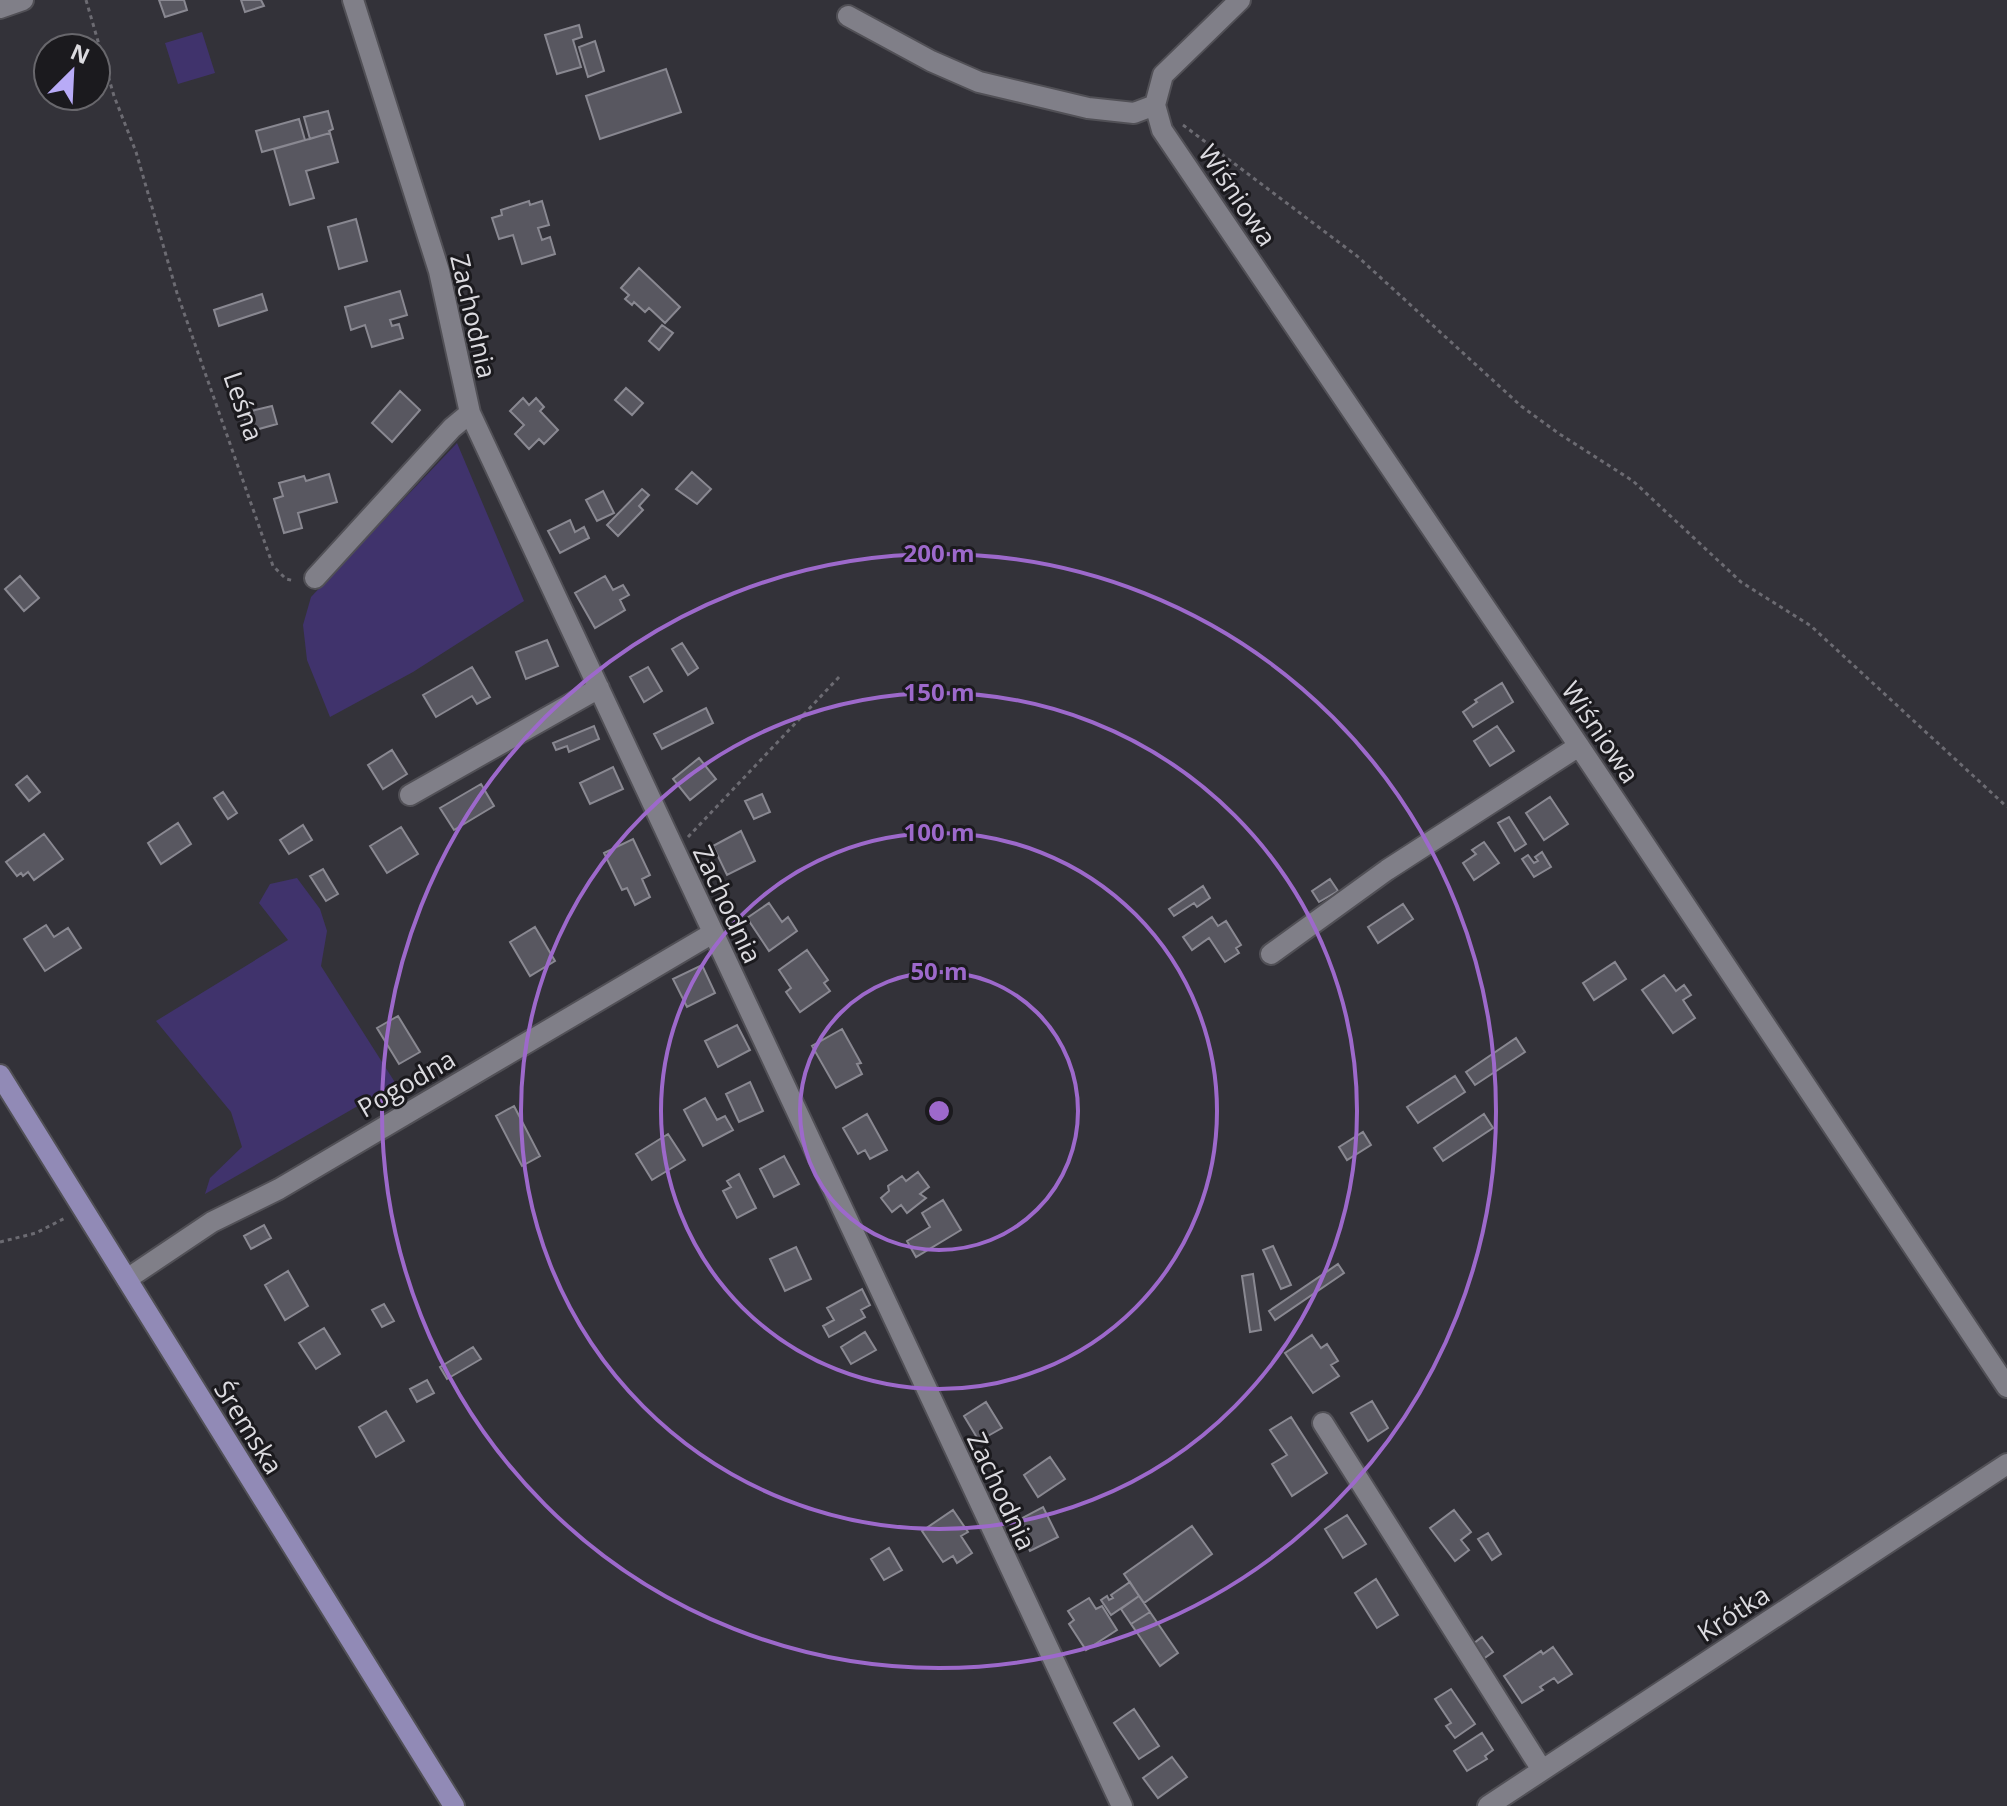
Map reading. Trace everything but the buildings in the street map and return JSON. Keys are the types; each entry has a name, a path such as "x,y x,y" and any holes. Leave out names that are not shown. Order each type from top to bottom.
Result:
{"main road":[{"name":"Śremska","path":"0,1075 454,1806"}],"street":[{"path":"0,8 23,0"},
{"name":"Zachodnia","path":"353,0 439,271 470,413 1122,1806"},
{"path":"848,16 931,61 979,82 1088,108 1134,113 1155,105 1163,75 1240,0"},
{"name":"Wiśniowa","path":"1155,105 1162,130 1579,746 2007,1387"},
{"path":"315,578 452,428 470,413"},
{"path":"410,795 599,688"},
{"path":"1271,954 1387,870 1579,746"},
{"name":"Pogodna","path":"127,1279 212,1222 279,1189 713,933"},
{"path":"1323,1423 1542,1770"},
{"name":"Krótka","path":"1488,1806 2007,1464"}],"path":[{"name":"Leśna","path":"86,0 114,96 136,152 177,293 273,566 286,579 304,583 315,578"},
{"path":"1180,123 1357,256 1521,406 1633,481 1741,582 1811,626 2007,807"},
{"path":"674,852 840,676"},
{"path":"0,1242 36,1233 82,1208"}],"shaded area":[{"path":"202,32 215,73 178,84 165,43"},
{"path":"457,443 524,601 413,672 330,717 307,660 303,625 311,597"},
{"path":"297,878 320,909 327,931 321,966 396,1084 205,1194 210,1178 242,1147 231,1112 156,1021 288,940 259,903 270,884"}]}
